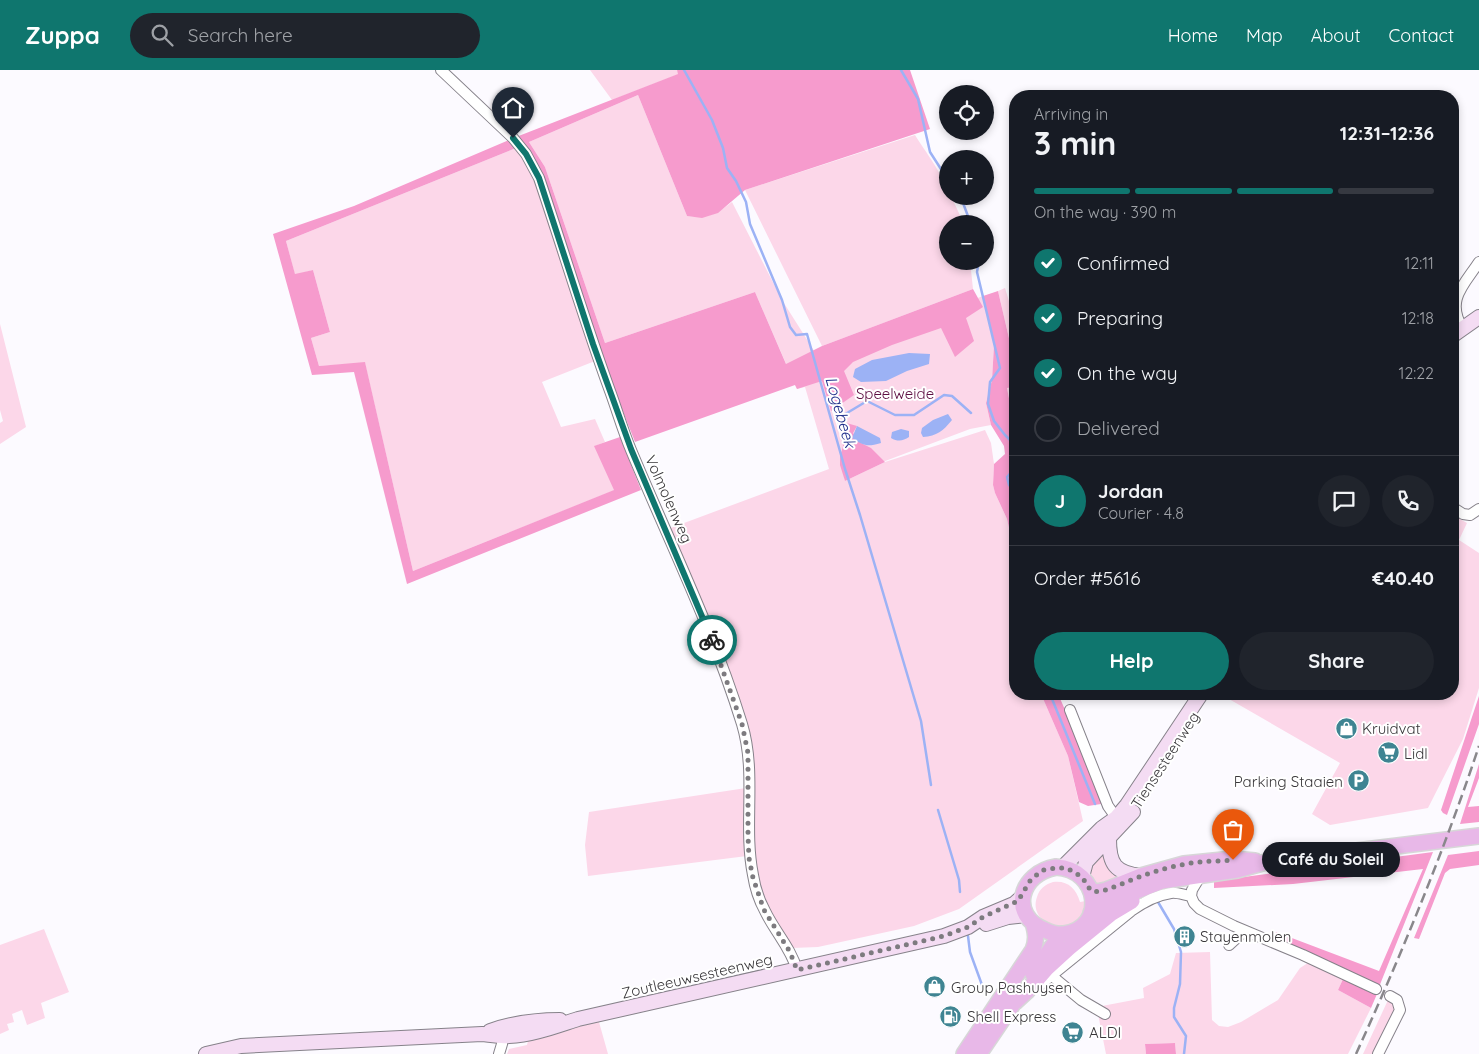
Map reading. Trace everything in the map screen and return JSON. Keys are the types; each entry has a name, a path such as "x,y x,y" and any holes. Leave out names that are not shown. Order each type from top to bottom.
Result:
{"main road":[{"path":"1029,919 1043,929 1061,934 1072,932 1082,926 1091,913 1114,900 1162,881 1237,870 1266,862 1479,836"},
{"path":"1091,891 1106,890 1165,868 1201,862 1233,860 1266,862"},
{"path":"964,1054 1036,943 1036,932 1023,909 1022,897 1026,886 1034,877 1043,870 1062,868 1072,870 1082,877 1091,891 1093,898 1091,913"},
{"path":"1015,1002 1069,948 1125,904 1181,879"},
{"path":"979,1054 1061,934"}],"street":[{"name":"Volmolenweg","path":"441,70 513,138 526,154 539,178 593,344 631,449 718,654 742,724 748,753 748,836 749,858 753,878 764,910 790,952 797,970"},
{"path":"1459,292 1479,262"},
{"path":"1459,331 1478,318"},
{"path":"1459,511 1470,516 1479,509"},
{"name":"Tiensesteenweg","path":"1082,877 1086,862 1109,838 1119,821 1143,799 1190,724 1201,700"},
{"name":"Tiensesteenweg","path":"1070,710 1108,806 1119,821"},
{"name":"Tiensesteenweg","path":"1062,868 1102,828 1119,821"},
{"path":"1109,838 1110,855 1114,864 1127,874 1141,876"},
{"path":"1190,896 1201,875"},
{"path":"1027,991 1037,987 1052,976 1142,903 1172,892 1190,896 1200,908 1376,990"},
{"name":"Zoutleeuwsesteenweg","path":"968,927 983,917 1014,904 1022,897"},
{"name":"Zoutleeuwsesteenweg","path":"206,1054 241,1046 502,1032 520,1035 578,1019 944,936 968,927 1008,917 1029,919"},
{"path":"1229,945 1242,934 1248,932"},
{"path":"1052,976 1081,1000 1105,1014"},
{"path":"1378,1054 1400,1010 1394,998"},
{"path":"499,1054 502,1044 502,1032"}],"green space":[{"path":"590,70 677,70 679,74 612,100"},
{"name":"Speelweide","path":"638,95 687,216 711,215 732,202 782,300 818,357 983,296 994,345 992,380 986,403 991,425 970,429 856,472 826,393 843,446 840,456 845,481 885,462 985,430 991,443 994,464 993,485 1009,528 1009,700 1044,700 1068,756 1083,821 959,909 914,926 818,947 792,948 765,904 753,866 751,788 753,755 747,732 668,529 829,469 805,387 797,389 755,292 605,343 545,167 529,142"},
{"path":"915,135 939,173 939,205 955,205 960,215 939,215 939,270 971,270 973,289 822,346 745,190"},
{"path":"516,148 530,166 595,361 542,382 561,427 595,419 605,442 595,446 615,490 413,571 365,363 319,366 311,338 330,332 313,270 295,275 286,241"},
{"path":"1005,288 1009,301 1009,338 998,291"},
{"path":"0,324 26,427 0,444 0,423 3,421 0,410"},
{"path":"1459,518 1467,523 1459,540"},
{"path":"1459,540 1479,553 1479,688 1463,739 1428,808 1330,825 1312,814 1340,763 1231,700 1459,700"},
{"path":"746,788 747,856 588,876 585,845 589,812"},
{"path":"1105,846 1122,877 1104,884 1095,884 1089,878 1090,867"},
{"path":"1053,882 1067,884 1076,893 1080,902 1086,901 1082,914 1075,922 1066,926 1056,926 1047,923 1039,916 1036,908 1039,892"},
{"path":"44,929 69,992 41,1003 45,1018 27,1025 22,1010 12,1014 14,1022 7,1024 9,1030 0,1034 0,945"},
{"path":"1210,952 1212,1020 1219,1026 1228,1027 1241,1022 1278,1000 1300,968 1311,961 1343,979 1338,990 1371,1008 1348,1054 1176,1054 1175,1043 1145,1044 1146,1054 1106,1054 1098,1014 1102,1006 1144,998 1143,988 1170,974 1176,953"},
{"path":"1388,1000 1393,1002 1396,1009 1374,1054 1363,1054"},
{"path":"599,1022 608,1054 507,1054 509,1049 527,1045 529,1037"}],"shaded area":[{"path":"677,70 910,70 930,129 745,190 718,213 702,218 687,216 638,95 529,142 545,167 605,343 755,292 786,364 822,346 973,289 983,307 966,318 974,341 955,357 941,328 892,345 853,362 844,371 854,395 831,411 822,381 797,389 795,385 635,442 597,346 545,183 516,137 678,74"},
{"path":"509,140 516,148 286,241 295,274 313,270 330,332 311,338 319,366 365,362 413,571 614,490 594,446 620,437 641,490 407,584 354,372 312,375 273,234 354,206"},
{"path":"998,291 1009,338 1009,388 1007,388 1009,398 1009,528 993,485 994,464 1005,454 1004,446 991,425 986,403 992,380 994,345 983,296"},
{"path":"843,422 857,426 853,433 861,443 871,448 885,462 845,481 840,465 843,446 840,435"},
{"path":"1479,696 1479,724 1447,815 1441,810"},
{"path":"1044,700 1061,700 1083,750 1102,800 1101,804 1088,806 1079,802 1068,756"},
{"path":"1479,764 1479,778 1468,807 1479,806 1479,822 1460,824"},
{"path":"1479,851 1479,865 1450,869 1445,873 1419,939 1414,938 1448,855"},
{"path":"1433,852 1379,987 1274,939 1276,932 1379,971 1423,869 1293,884 1214,888 1214,881"},
{"path":"1343,979 1377,994 1371,1008 1338,990"},
{"path":"1175,1043 1176,1054 1146,1054 1145,1044"}],"water":[{"path":"909,353 930,354 929,364 907,371 886,381 861,382 853,377 855,369 872,360"},
{"path":"948,414 952,420 946,427 936,434 923,437 921,433 922,428 933,420"},
{"path":"857,426 880,438 881,443 866,445 852,438"},
{"path":"901,429 909,431 909,437 900,441 891,438 892,432"}],"waterway":[{"name":"Logebeek","path":"684,70 712,120 723,148 727,168 736,181 746,202 750,224 782,300 790,327 796,335 807,334 845,469 921,721 931,785"},
{"path":"901,70 918,99 930,152 939,166"},
{"path":"964,205 968,215"},
{"path":"977,270 1000,368 990,382 988,404 994,421 1009,439"},
{"path":"842,416 867,401 895,415 914,415 944,395 952,396 971,413"},
{"path":"1009,475 1007,477 1009,485"},
{"path":"1052,700 1095,804"},
{"name":"Logebeek","path":"938,810 959,880 960,892"},
{"path":"1158,902 1174,929 1181,952 1180,984 1174,1008 1174,1017 1186,1036 1184,1054"},
{"name":"Logebeek","path":"968,936 970,952 986,996"}],"railway":[{"path":"1356,1054 1422,901 1479,746"}],"way so far":[{"path":"712,640 742,724 748,753 748,836 749,858 753,878 764,910 794,958 797,970 944,936 968,927 983,917 1014,904 1022,897 1026,886 1034,877 1043,870 1050,868 1067,868 1077,873 1086,882 1091,891 1096,892 1165,868 1201,862 1233,860"}],"place":[{"name":"Kruidvat","path":"1346,728"},
{"name":"Lidl","path":"1388,753"},
{"name":"Parking Staaien","path":"1359,781"},
{"name":"Café du Soleil","path":"1233,860"},
{"name":"Stayenmolen","path":"1184,936"},
{"name":"Group Pashuysen","path":"935,987"},
{"name":"Shell Express","path":"951,1016"},
{"name":"ALDI","path":"1073,1032"}],"route":[{"path":"513,138 526,154 539,178 593,344 631,449 712,640"}]}
